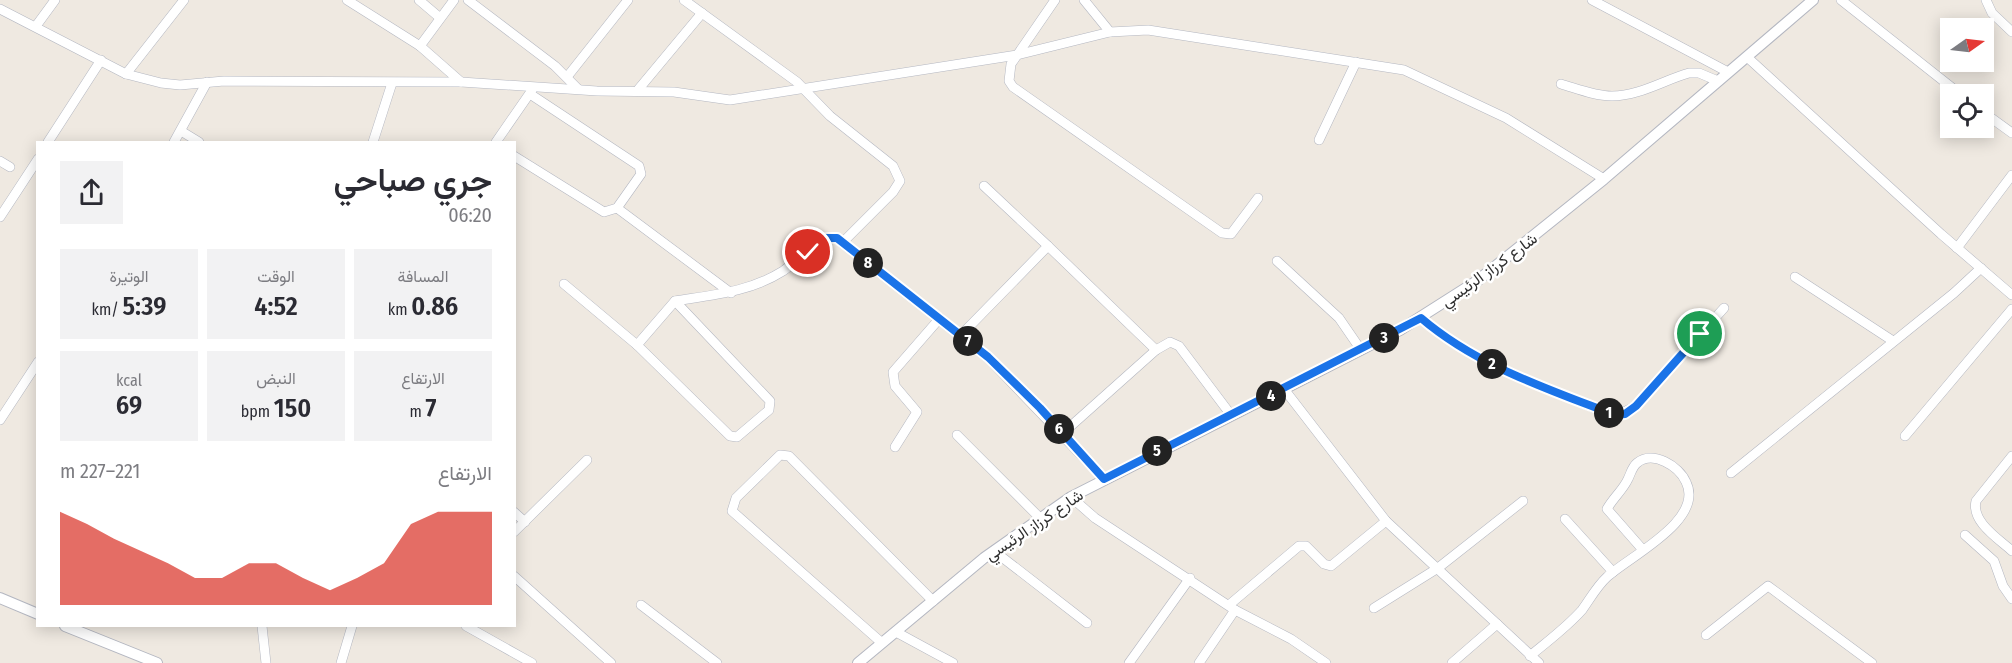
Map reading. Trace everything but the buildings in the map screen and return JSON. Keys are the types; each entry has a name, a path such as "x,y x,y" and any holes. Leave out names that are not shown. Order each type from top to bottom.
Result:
{"street":[{"path":"36,26 55,0"},
{"path":"126,74 184,0"},
{"path":"347,0 420,46 461,82"},
{"path":"419,0 440,17"},
{"path":"420,46 454,0"},
{"path":"468,0 567,77 578,89"},
{"path":"567,77 628,0"},
{"path":"684,0 806,89 830,116 893,166 899,177 899,185 842,243"},
{"path":"1055,0 1017,55 1009,71 1009,81 1013,87 1217,230 1231,234 1258,198"},
{"path":"1083,0 1110,32"},
{"path":"1592,0 1728,72"},
{"name":"شارع كرزاز الرئيسي","path":"858,663 993,551 1071,497 1421,318 1507,259 1813,0"},
{"path":"1841,0 1947,84"},
{"path":"1986,0 1992,13 2012,32"},
{"path":"0,9 126,74 180,85 207,82 461,82 533,90 674,92 730,100 1017,55 1110,32 1148,30 1404,70 1450,89 1532,133 1604,179"},
{"path":"638,91 702,13"},
{"path":"1747,57 2012,295"},
{"path":"49,141 101,60"},
{"path":"1319,140 1356,62"},
{"path":"1562,84 1595,94 1613,96 1627,94 1689,73 1700,73 1718,81"},
{"path":"175,141 207,82"},
{"path":"373,141 392,83"},
{"path":"497,141 533,90"},
{"path":"516,157 604,212 617,208 641,174 640,167 533,90"},
{"path":"1994,120 2012,134"},
{"path":"181,131 197,141"},
{"path":"0,161 10,167"},
{"path":"0,218 36,162"},
{"path":"1957,248 2012,175"},
{"path":"984,186 1156,350"},
{"path":"617,208 731,293"},
{"path":"637,345 675,301 731,293 779,273 826,238 837,238 988,357 1104,479"},
{"path":"961,335 1048,246"},
{"path":"1277,261 1339,318 1361,350"},
{"path":"1731,473 1954,293 1981,268"},
{"path":"1795,277 1893,341"},
{"path":"564,284 637,345 733,437 737,437 769,410 770,401 675,301"},
{"path":"1421,318 1480,359 1555,392 1618,415 1636,406 1724,308"},
{"path":"1905,436 2012,309"},
{"path":"895,447 917,412 895,386 893,372 940,318"},
{"path":"1062,433 1156,350 1170,342 1179,346 1231,416"},
{"path":"0,420 36,365"},
{"path":"1284,389 1386,522 1539,663"},
{"path":"957,435 1040,518"},
{"path":"882,643 732,511 736,498 780,455 789,456 933,601"},
{"path":"2012,456 1976,501 1974,507 1978,519 2012,551"},
{"path":"1530,656 1571,621 1613,572 1643,550 1681,518 1690,499 1684,478 1665,461 1653,458 1645,459 1634,465 1628,479 1608,509 1643,550"},
{"path":"516,530 587,460"},
{"path":"1071,497 1095,518 1190,578 1232,608 1291,639 1326,663"},
{"path":"1374,608 1437,568 1523,501"},
{"path":"516,514 525,522"},
{"path":"1565,519 1613,572"},
{"path":"1199,663 1232,608 1299,546 1306,546 1324,564 1331,566 1386,522"},
{"path":"1965,535 1994,561 2003,586 2012,599"},
{"path":"993,551 1087,623"},
{"path":"516,578 611,663"},
{"path":"1129,663 1190,578"},
{"path":"1706,635 1768,586 1872,663"},
{"path":"0,598 36,613"},
{"path":"641,605 717,663"},
{"path":"1452,663 1497,624"},
{"path":"67,627 157,663"},
{"path":"262,627 266,663"},
{"path":"341,663 352,627"},
{"path":"468,627 532,663"},
{"path":"896,632 953,663"}],"route":[{"path":"808,252 826,238 837,238 988,357 1040,408 1104,479 1421,318 1456,345 1506,372 1615,415 1625,414 1636,406 1700,334"}]}
